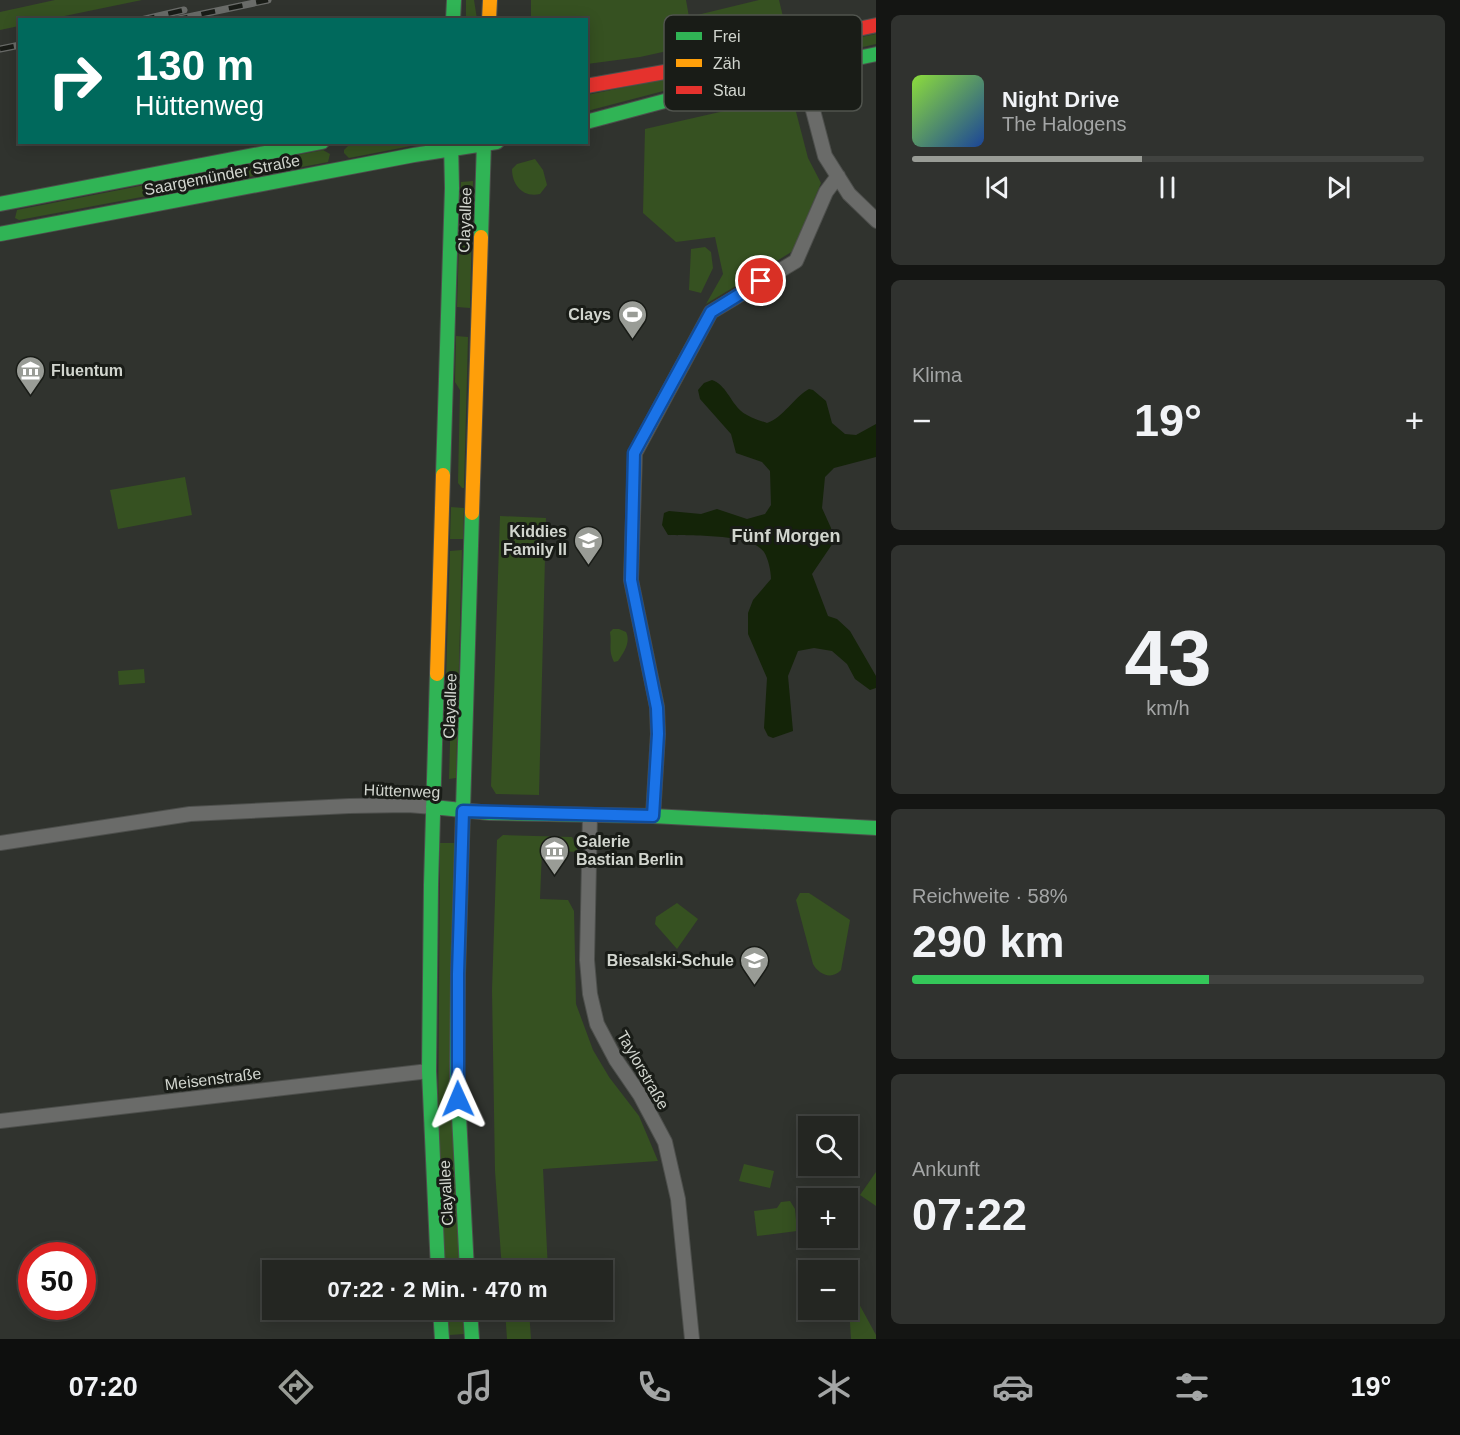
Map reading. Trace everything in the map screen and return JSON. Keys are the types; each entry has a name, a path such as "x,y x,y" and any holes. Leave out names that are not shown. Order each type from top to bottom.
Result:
{"main road":[{"path":"453,18 454,0"},
{"path":"489,18 490,0"},
{"path":"588,86 664,72"},
{"path":"588,121 664,102"},
{"name":"Saargemünder Straße","path":"0,204 312,144"},
{"name":"Saargemünder Straße","path":"0,234 451,146 476,144"},
{"name":"Clayallee","path":"466,1260 457,1077 463,811 489,144"},
{"name":"Clayallee","path":"438,1260 429,1071 433,807 452,188 451,146"},
{"name":"Hüttenweg","path":"433,807 463,811 653,816 876,828"},
{"path":"441,1320 442,1339"},
{"path":"471,1320 472,1339"}],"street":[{"path":"814,111 825,156 849,194 876,221"},
{"path":"653,816 658,734 657,708 631,580 634,453 711,312 796,261 826,192 838,176"},
{"name":"Hüttenweg","path":"0,843 190,814 348,806 433,807"},
{"name":"Taylorstraße","path":"590,815 587,960 590,994 597,1024 616,1060 640,1095 665,1142 678,1199 692,1339"},
{"name":"Meisenstraße","path":"0,1120 429,1071"}],"shaded area":[{"path":"55,0 142,0 55,18 18,18 18,26 0,30 0,12"},
{"path":"466,0 474,0 477,18 466,18"},
{"path":"531,0 686,0 689,15 664,15 664,52 588,64 588,18 531,18"},
{"path":"759,0 779,0 783,15 697,15"},
{"path":"876,34 876,44 862,47 862,37"},
{"path":"664,79 664,91 588,111 588,95"},
{"path":"724,111 796,111 808,158 821,183 793,251 706,304 723,274 715,237 676,242 643,213 645,129"},
{"path":"421,144 349,158 344,153 348,146"},
{"path":"323,150 330,154 328,162 19,220 15,218 17,210"},
{"path":"535,159 543,170 547,185 540,194 534,195 524,192 516,185 512,169 517,164"},
{"path":"473,181 470,308 457,307 461,182"},
{"path":"705,247 711,252 713,268 701,293 689,290 691,249"},
{"path":"456,336 468,337 464,488 458,483 460,390 455,382"},
{"path":"712,380 724,389 741,411 767,423 809,389 826,401 832,423 845,434 856,435 876,424 876,457 834,468 825,477 822,508 831,528 833,543 812,574 828,616 837,619 850,631 876,676 876,688 870,690 855,679 847,664 832,651 814,648 798,651 788,676 793,731 773,738 768,736 764,728 767,678 748,634 748,613 753,600 771,579 764,552 746,541 668,535 662,525 664,513 669,511 701,514 717,509 747,519 765,514 771,505 770,471 762,462 736,453 731,434 700,399 698,390 704,383"},
{"path":"185,477 192,515 118,529 110,490"},
{"path":"451,507 464,508 463,539 450,539"},
{"path":"500,516 546,518 539,795 496,794 491,786"},
{"path":"462,550 456,778 449,779 451,706 446,679 450,551"},
{"path":"613,629 626,632 627,643 618,661 614,662 610,632"},
{"path":"144,669 145,683 119,685 118,671"},
{"path":"503,835 572,837 577,852 542,850 540,899 568,900 574,911 576,1004 593,1050 609,1077 639,1116 658,1161 543,1169 548,1260 501,1260 495,1171 492,990 497,840"},
{"path":"440,843 455,843 460,1260 444,1260 438,1150"},
{"path":"800,893 809,893 850,920 841,970 834,975 822,973 813,964 796,900"},
{"path":"677,903 698,919 677,949 655,924 656,917"},
{"path":"744,1164 774,1171 770,1188 739,1181"},
{"path":"876,1172 876,1206 860,1195"},
{"path":"790,1201 795,1209 797,1231 757,1236 754,1211 777,1208 781,1202"},
{"path":"858,1302 876,1339 851,1339 850,1320 858,1320"},
{"path":"448,1320 463,1320 464,1334 449,1335"},
{"path":"506,1320 530,1320 531,1339 507,1339"}],"railway":[{"path":"183,18 268,0"},
{"path":"150,18 184,10"},
{"path":"0,49 18,45"}],"traffic: fast":[{"path":"453,18 454,0"},
{"path":"862,57 876,54"},
{"path":"588,121 664,101"},
{"path":"0,204 312,144"},
{"path":"443,475 452,188 451,144"},
{"path":"0,234 414,155 484,144"},
{"path":"481,237 484,144"},
{"path":"466,1260 457,1077 472,513"},
{"path":"437,674 429,1071 438,1260"},
{"path":"433,807 490,813 653,816 876,828"},
{"path":"441,1320 442,1339"},
{"path":"471,1320 472,1339"}],"traffic: slow":[{"path":"489,18 490,0"},
{"path":"472,513 481,237"},
{"path":"437,674 443,475"}],"traffic: jam":[{"path":"862,28 876,25"},
{"path":"588,86 664,72"}],"place":[{"name":"Clays","path":"632,340"},
{"name":"Fluentum","path":"30,396"},
{"name":"Kiddies Family II","path":"588,566"},
{"name":"Galerie Bastian Berlin","path":"555,876"},
{"name":"Biesalski-Schule","path":"755,986"}],"district":[{"name":"Fünf Morgen","path":"786,536"}],"route":[{"path":"458,1099 458,974 463,811 653,816 658,734 657,708 651,669 631,580 634,453 711,312 761,281"}]}
